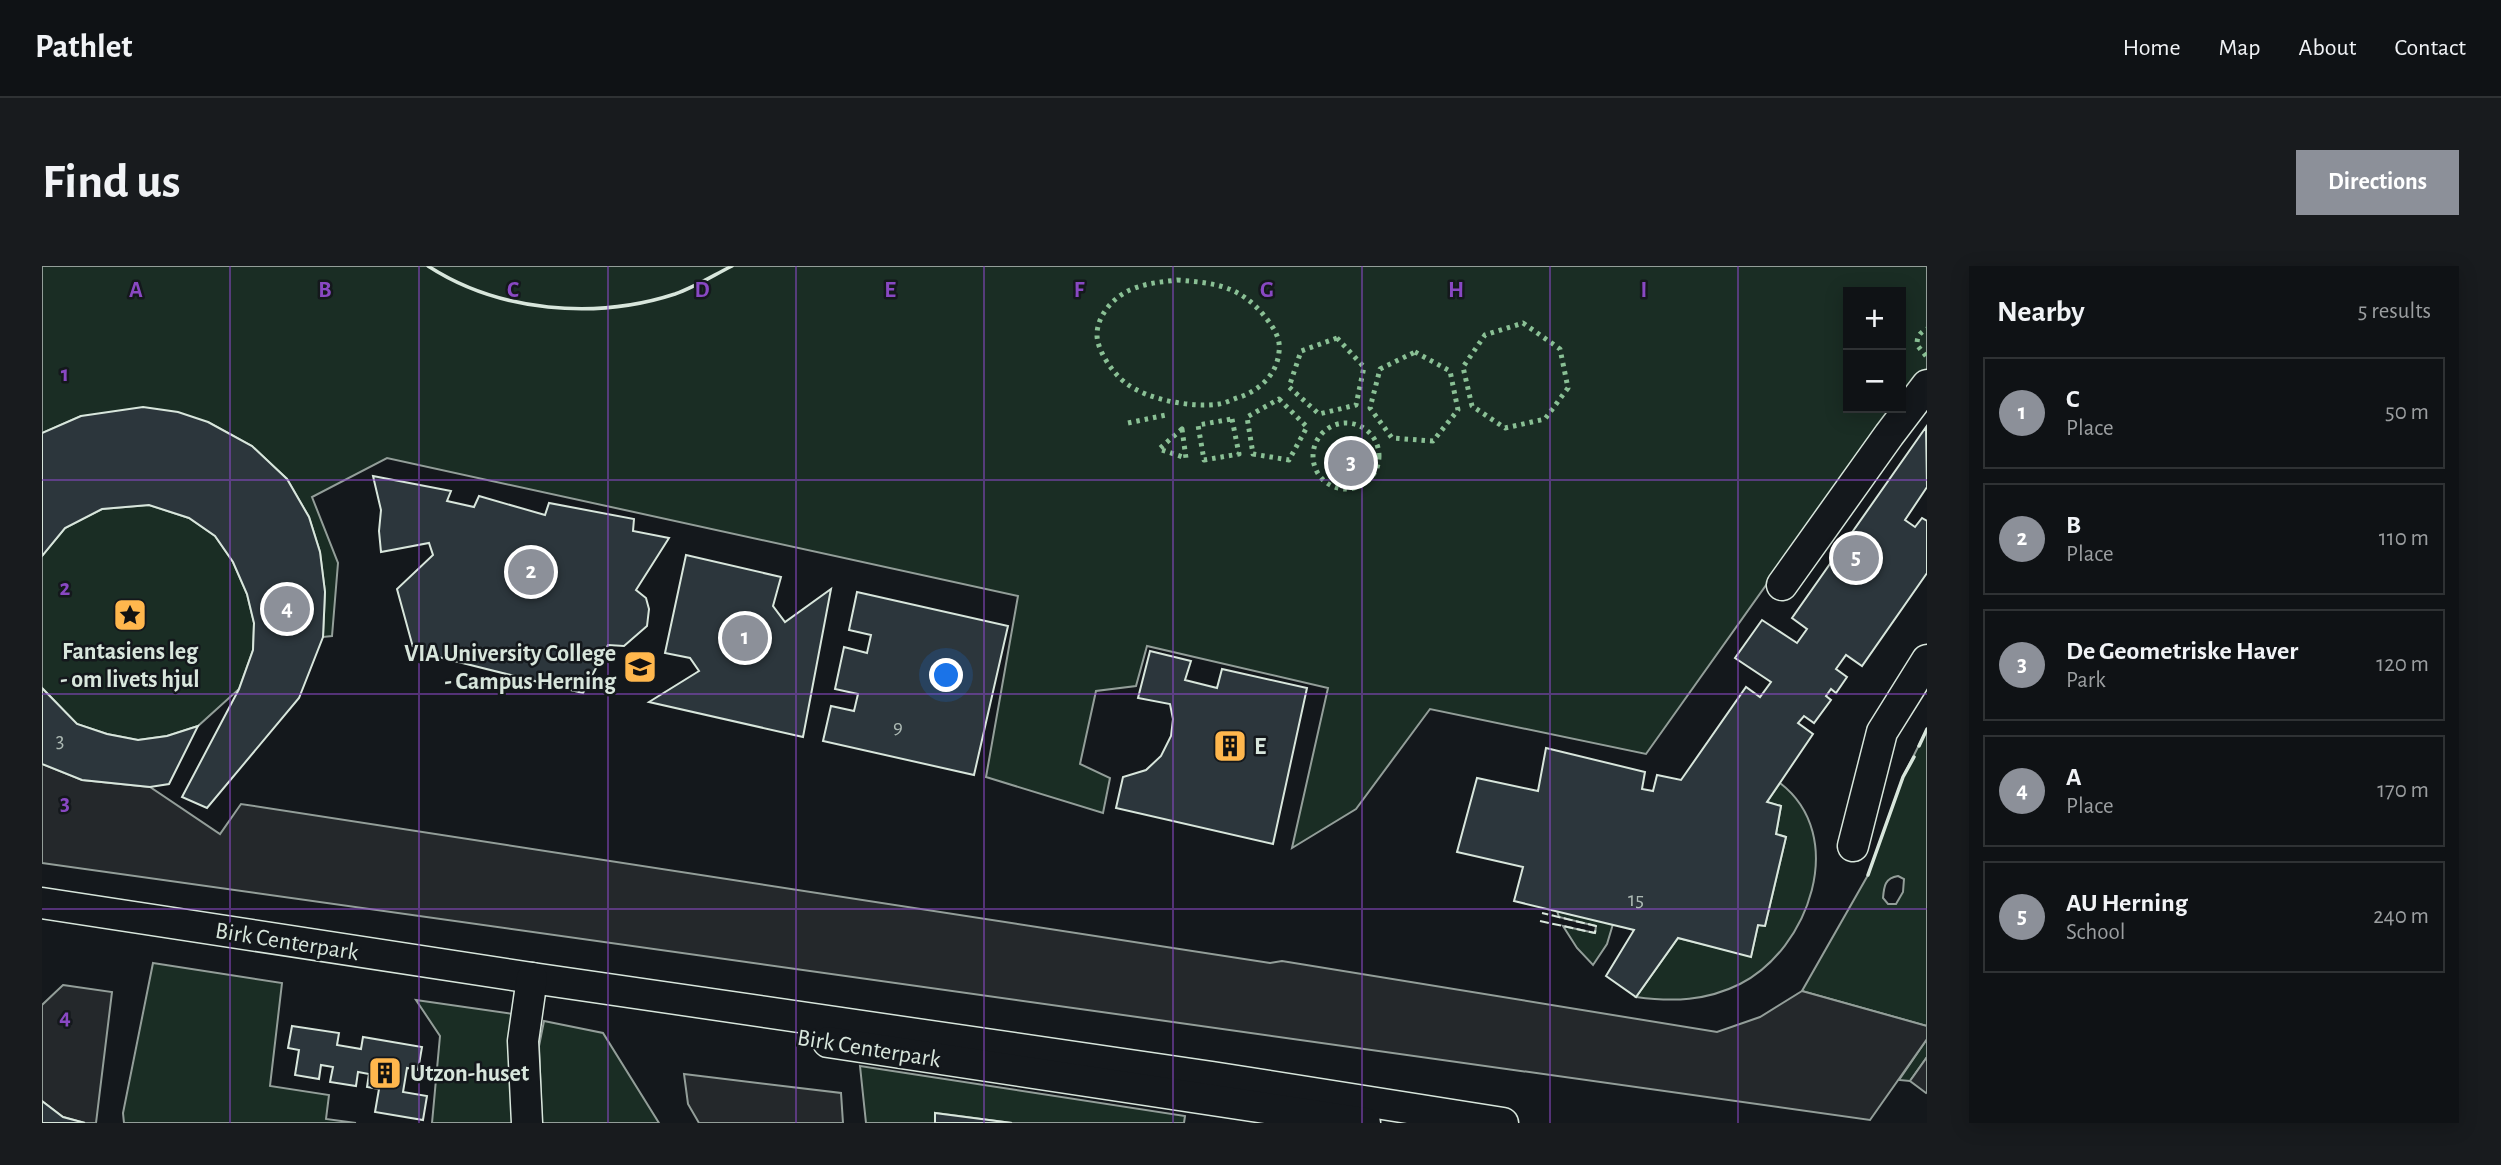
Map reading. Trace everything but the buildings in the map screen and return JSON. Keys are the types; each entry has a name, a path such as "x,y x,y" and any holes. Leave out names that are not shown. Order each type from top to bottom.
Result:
{"street":[{"path":"1782,586 1888,435 1927,385"},
{"path":"1853,846 1882,732 1927,660"},
{"name":"Birk Centerpark","path":"42,903 147,929"},
{"name":"Birk Centerpark","path":"42,923 147,929 531,987 1208,1100 1364,1123"},
{"path":"527,1123 523,1041 531,987"},
{"name":"Birk Centerpark","path":"1208,1100 1503,1123"}],"green space":[{"path":"42,266 1927,266 1927,380 1909,384 1906,388 1906,287 1843,287 1843,413 1888,413 1646,754 1430,709 1356,809 1292,848 1328,688 1147,646 1136,686 1096,691 1080,764 1110,778 1103,813 986,777 1018,596 387,458 312,497 338,563 332,636 323,637 325,592 320,552 309,517 287,479 252,446 208,422 81,416 42,433"},
{"path":"149,505 189,518 215,536 233,562 247,594 254,623 253,650 239,689 198,726 167,736 138,740 77,724 42,688 42,556 65,528 102,509"},
{"path":"1927,729 1927,1026 1802,991 1868,875 1903,777","holes":["1898,876 1904,879 1903,892 1896,904 1888,904 1883,898 1886,883"]},
{"path":"1780,783 1801,805 1813,832 1816,861 1812,890 1801,919 1785,945 1764,967 1727,990 1689,999 1636,997 1678,938 1751,956 1758,925 1765,926 1786,837 1776,834 1781,806 1767,802"},
{"path":"1557,911 1613,924 1607,944 1593,965 1577,948 1563,926 1595,933 1596,926 1559,917"},
{"path":"153,963 282,983 270,1086 329,1095 326,1119 356,1123 124,1123 123,1113"},
{"path":"416,1000 513,1014 513,1123 432,1123 440,1036"},
{"path":"544,1021 603,1033 659,1123 542,1123 539,1046"},
{"path":"1927,1039 1927,1057 1910,1081 1899,1080"},
{"path":"860,1066 1185,1116 1184,1123 1012,1123 935,1113 935,1123 866,1123"}],"shaded area":[{"path":"42,764 82,780 150,787 220,834 241,804 1270,963 1282,961 1717,1032 1760,1017 1802,991 1927,1026 1927,1039 1870,1120 42,863"},
{"path":"63,985 112,992 96,1123 63,1117 42,1101 42,1005"},
{"path":"1927,1057 1927,1092 1926,1093 1910,1081"},
{"path":"684,1074 841,1093 843,1123 699,1123 688,1104"}],"hedge":[{"path":"1177,280 1227,288 1247,299 1266,318 1276,334 1279,352 1275,367 1261,385 1247,394 1222,403 1184,404 1136,390 1112,369 1103,355 1097,335 1107,308 1130,290 1148,284 1177,280"},
{"path":"1523,323 1560,349 1568,388 1545,419 1505,428 1472,406 1463,367 1485,335 1523,323"},
{"path":"1926,356 1917,342 1920,334 1927,329"},
{"path":"1337,338 1364,367 1356,405 1319,414 1289,387 1301,351 1337,338"},
{"path":"1415,352 1450,371 1458,410 1433,441 1392,438 1370,408 1380,369 1415,352"},
{"path":"1279,399 1307,427 1289,460 1253,454 1247,417 1279,399"},
{"path":"1128,423 1166,415"},
{"path":"1232,419 1239,454 1204,460 1198,425 1232,419"},
{"path":"1340,423 1352,423 1364,428 1374,438 1379,456 1377,469 1364,484 1352,489 1340,489 1328,484 1318,474 1313,462 1313,450 1318,438 1328,428 1340,423"},
{"path":"1182,429 1186,458 1159,449 1182,429"}],"fence":[{"path":"1540,921 1595,933 1596,926 1542,913"}],"wall":[{"path":"428,266 485,293 516,302 580,309 613,307 675,294 732,266"},
{"path":"1919,746 1927,729"},
{"path":"1868,875 1903,777 1914,757"}],"place":[{"name":"De Geometriske Haver","path":"1351,463"},
{"name":"AU Herning","path":"1856,558"},
{"name":"B","path":"531,572"},
{"name":"A","path":"287,609"},
{"name":"Fantasiens leg - om livets hjul","path":"130,615"},
{"name":"C","path":"745,638"},
{"name":"VIA University College - Campus Herning","path":"640,667"},
{"name":"E","path":"1230,746"},
{"name":"Utzon-huset","path":"385,1073"}]}
